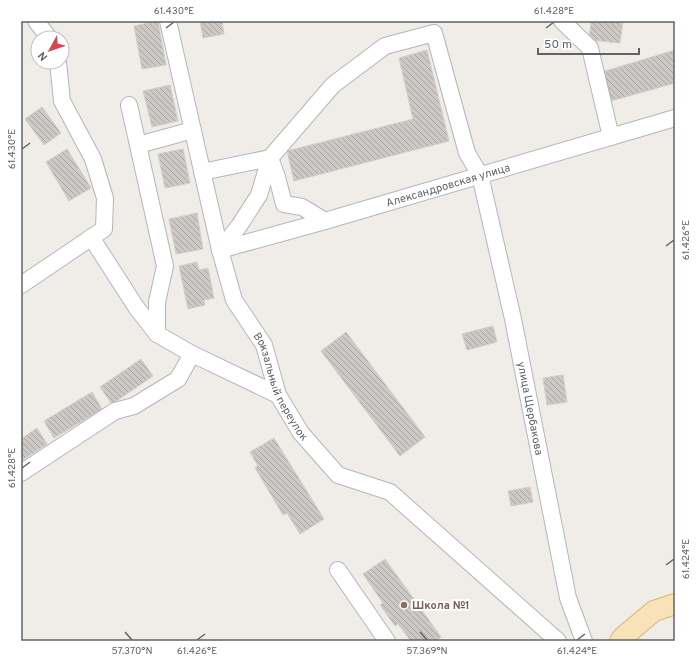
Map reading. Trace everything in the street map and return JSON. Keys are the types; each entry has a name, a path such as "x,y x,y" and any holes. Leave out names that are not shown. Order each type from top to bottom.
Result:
{"main road":[{"path":"620,641 654,611 675,604"}],"street":[{"path":"36,21 43,30"},
{"name":"Вокзальный переулок","path":"168,21 220,250 234,300 264,345 278,394 300,433 338,475 390,492 558,641"},
{"path":"562,21 590,48 611,137"},
{"name":"улица Щербакова","path":"270,158 333,85 385,46 434,33 467,153 480,175 513,319 568,598 584,641"},
{"path":"21,285 104,229 105,198 94,159 62,101 59,70"},
{"path":"129,105 165,266 157,302 157,334"},
{"name":"Александровская улица","path":"220,250 325,221 611,137 674,122"},
{"path":"138,145 193,130"},
{"path":"202,172 270,158"},
{"path":"270,158 284,204 302,207 325,221"},
{"path":"220,250 259,195 270,158"},
{"path":"91,237 136,307 157,334 192,354 278,394"},
{"path":"21,473 115,411 134,406 178,379 192,354"},
{"path":"338,570 386,641"}],"building":[{"path":"158,21 166,65 142,69 134,26"},
{"path":"200,21 222,21 224,34 203,38"},
{"path":"591,21 623,21 620,43 589,40"},
{"path":"427,50 449,141 294,181 287,151 413,119 399,58"},
{"path":"675,50 675,83 611,101 602,72"},
{"path":"170,85 178,121 152,127 143,91"},
{"path":"42,107 61,133 44,145 25,119"},
{"path":"67,149 91,188 69,201 46,162"},
{"path":"183,149 190,183 165,188 158,154"},
{"path":"197,213 203,249 176,254 169,219"},
{"path":"197,262 199,270 208,268 214,298 204,300 205,305 188,309 179,266"},
{"path":"493,326 497,342 467,350 462,334"},
{"path":"346,332 425,437 400,456 321,351"},
{"path":"141,359 153,376 112,404 100,387"},
{"path":"563,375 567,402 547,405 543,378"},
{"path":"92,392 102,409 54,438 44,421"},
{"path":"37,428 47,444 21,461 21,439"},
{"path":"274,438 324,519 300,534 287,513 283,515 255,468 258,466 250,452"},
{"path":"530,487 533,502 511,506 508,491"},
{"path":"385,559 441,637 435,641 411,641 398,624 395,626 380,605 383,603 363,574"}],"place":[{"name":"Школа №1","path":"404,605"}]}
